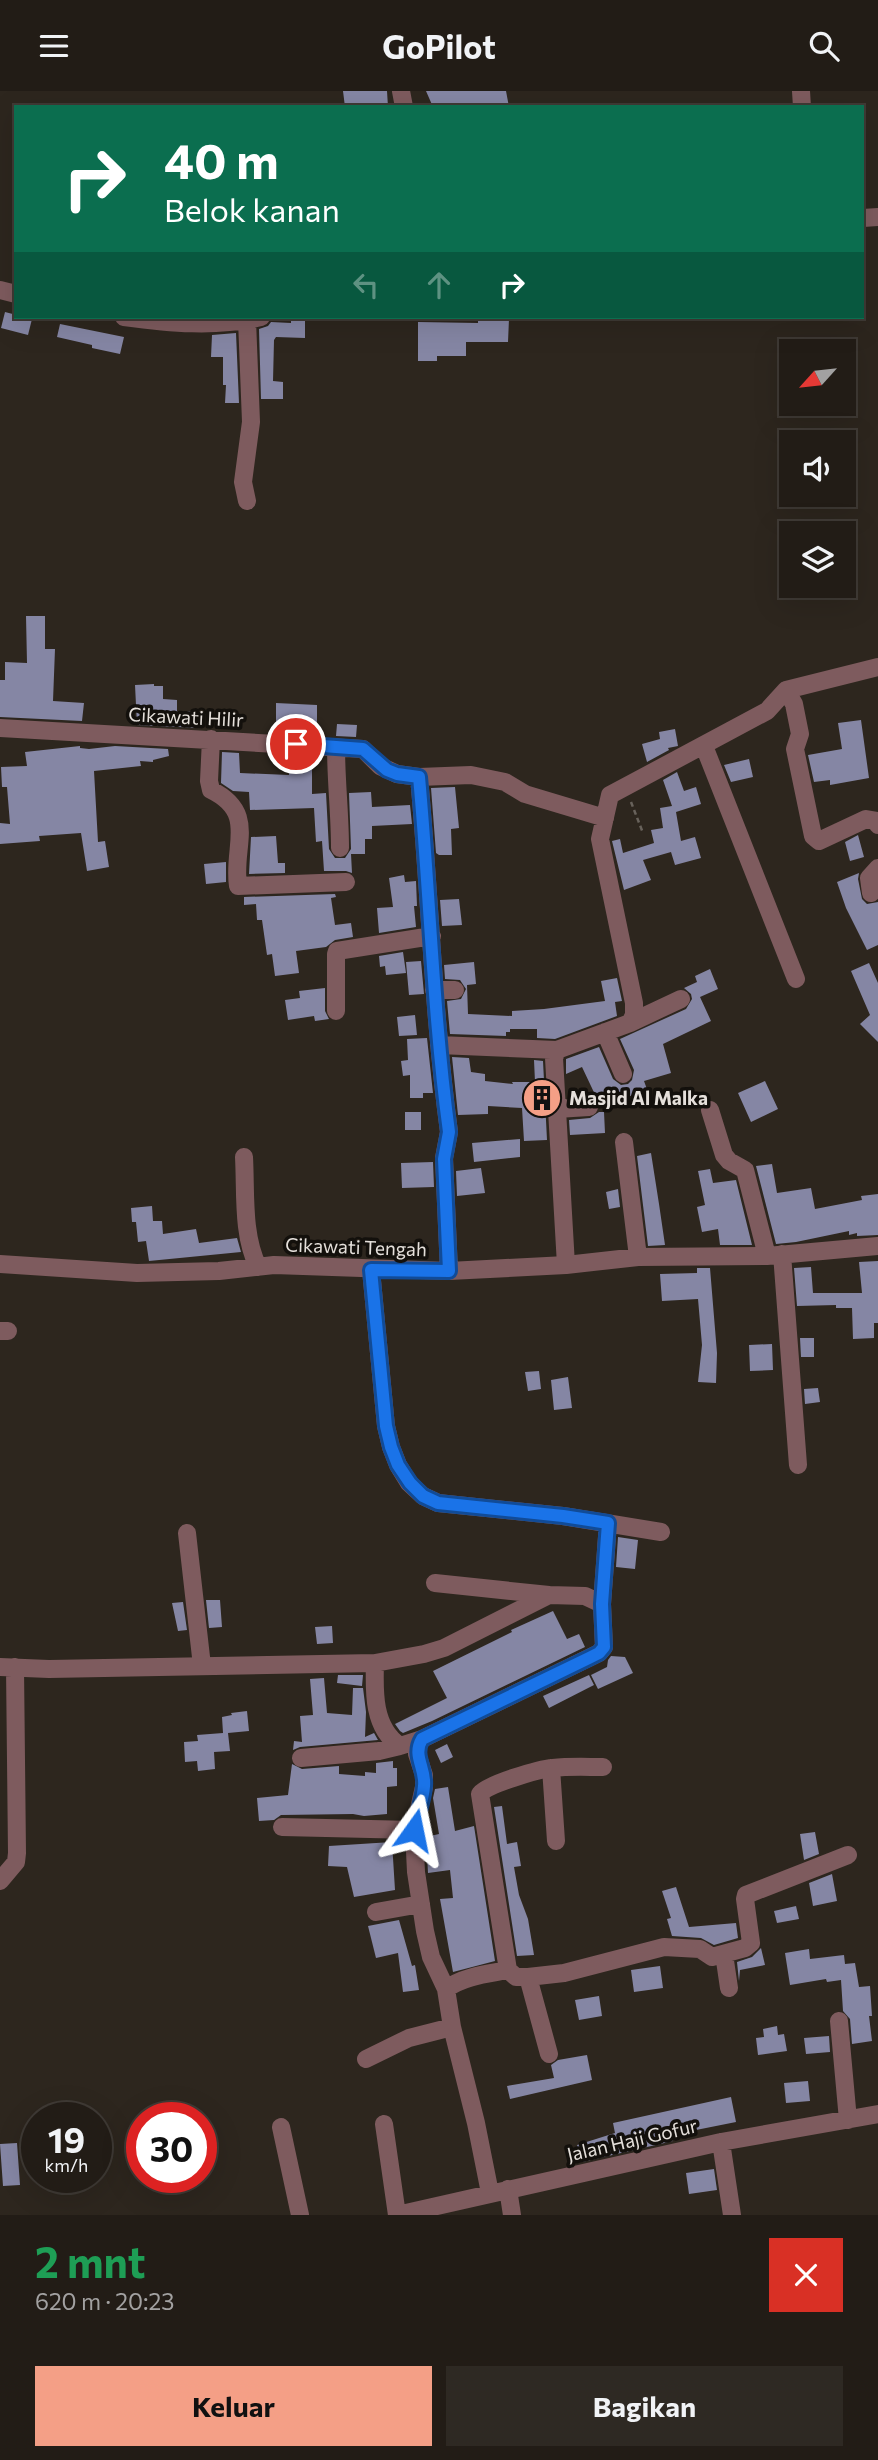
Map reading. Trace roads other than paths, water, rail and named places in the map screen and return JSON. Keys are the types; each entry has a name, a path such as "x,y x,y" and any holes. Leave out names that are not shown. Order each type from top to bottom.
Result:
{"street":[{"path":"138,319 173,324 240,319"},
{"path":"247,501 243,482 251,422 254,319"},
{"path":"630,1023 634,1015 634,1003 622,934 600,839 610,795 767,711 786,690 878,667"},
{"path":"786,690 794,704 800,734 795,749 813,836 818,841 866,819 877,821 878,825"},
{"name":"Cikawati Hilir","path":"0,728 363,749 387,770 397,774 419,777 471,775 505,782 525,794 605,818"},
{"path":"211,739 211,790 233,805 239,820 238,886 346,882"},
{"path":"704,746 796,979"},
{"path":"336,747 336,798 340,815 341,848"},
{"path":"419,777 432,936 431,959 449,1132 444,1159 449,1271"},
{"path":"871,893 869,878 878,868"},
{"path":"336,1011 337,951 432,936"},
{"path":"434,990 455,990"},
{"path":"439,1045 557,1050 630,1023 681,999"},
{"path":"605,1032 623,1074"},
{"path":"557,1050 554,1058 566,1265"},
{"path":"557,1109 589,1107"},
{"path":"710,1110 724,1155 745,1170 774,1255 798,1465"},
{"path":"624,1142 638,1257"},
{"path":"244,1157 247,1227 251,1252 258,1267"},
{"name":"Cikawati Tengah","path":"0,1264 137,1273 219,1271 274,1265 449,1271 566,1265 638,1257 774,1255 878,1246"},
{"path":"371,1270 386,1426 398,1465 423,1496 438,1503 563,1516 661,1532"},
{"path":"301,1758 379,1751 422,1739 599,1653 604,1647 602,1604 608,1523"},
{"path":"187,1533 202,1666"},
{"path":"435,1583 549,1595 585,1596 602,1604"},
{"path":"0,1881 16,1862 17,1853 8,1667 48,1669 375,1663 444,1648 549,1595"},
{"path":"375,1663 379,1720 388,1737 400,1746"},
{"path":"422,1739 417,1747 417,1754 424,1775 424,1787 414,1830 416,1871 431,1957 446,1989 452,2027 476,2123 499,2191 512,2215"},
{"path":"603,1767 551,1768 494,1785 480,1794 508,1970 516,1977 564,1973 664,1947 699,1948 712,1957 744,1948 751,1943 744,1899 746,1895 848,1855"},
{"path":"551,1768 556,1840"},
{"path":"282,1828 414,1830"},
{"path":"376,1912 422,1904"},
{"path":"724,1954 729,1988"},
{"path":"446,1989 455,1982 508,1970"},
{"path":"528,1977 549,2054"},
{"path":"839,2021 848,2120"},
{"path":"366,2059 409,2038 452,2027"},
{"name":"Jalan Haji Gofur","path":"397,2215 721,2142 878,2115"},
{"path":"384,2124 397,2215"},
{"path":"281,2126 300,2215"},
{"path":"721,2142 732,2215"}],"place":[{"name":"Masjid Al Malka","path":"542,1098"}]}
